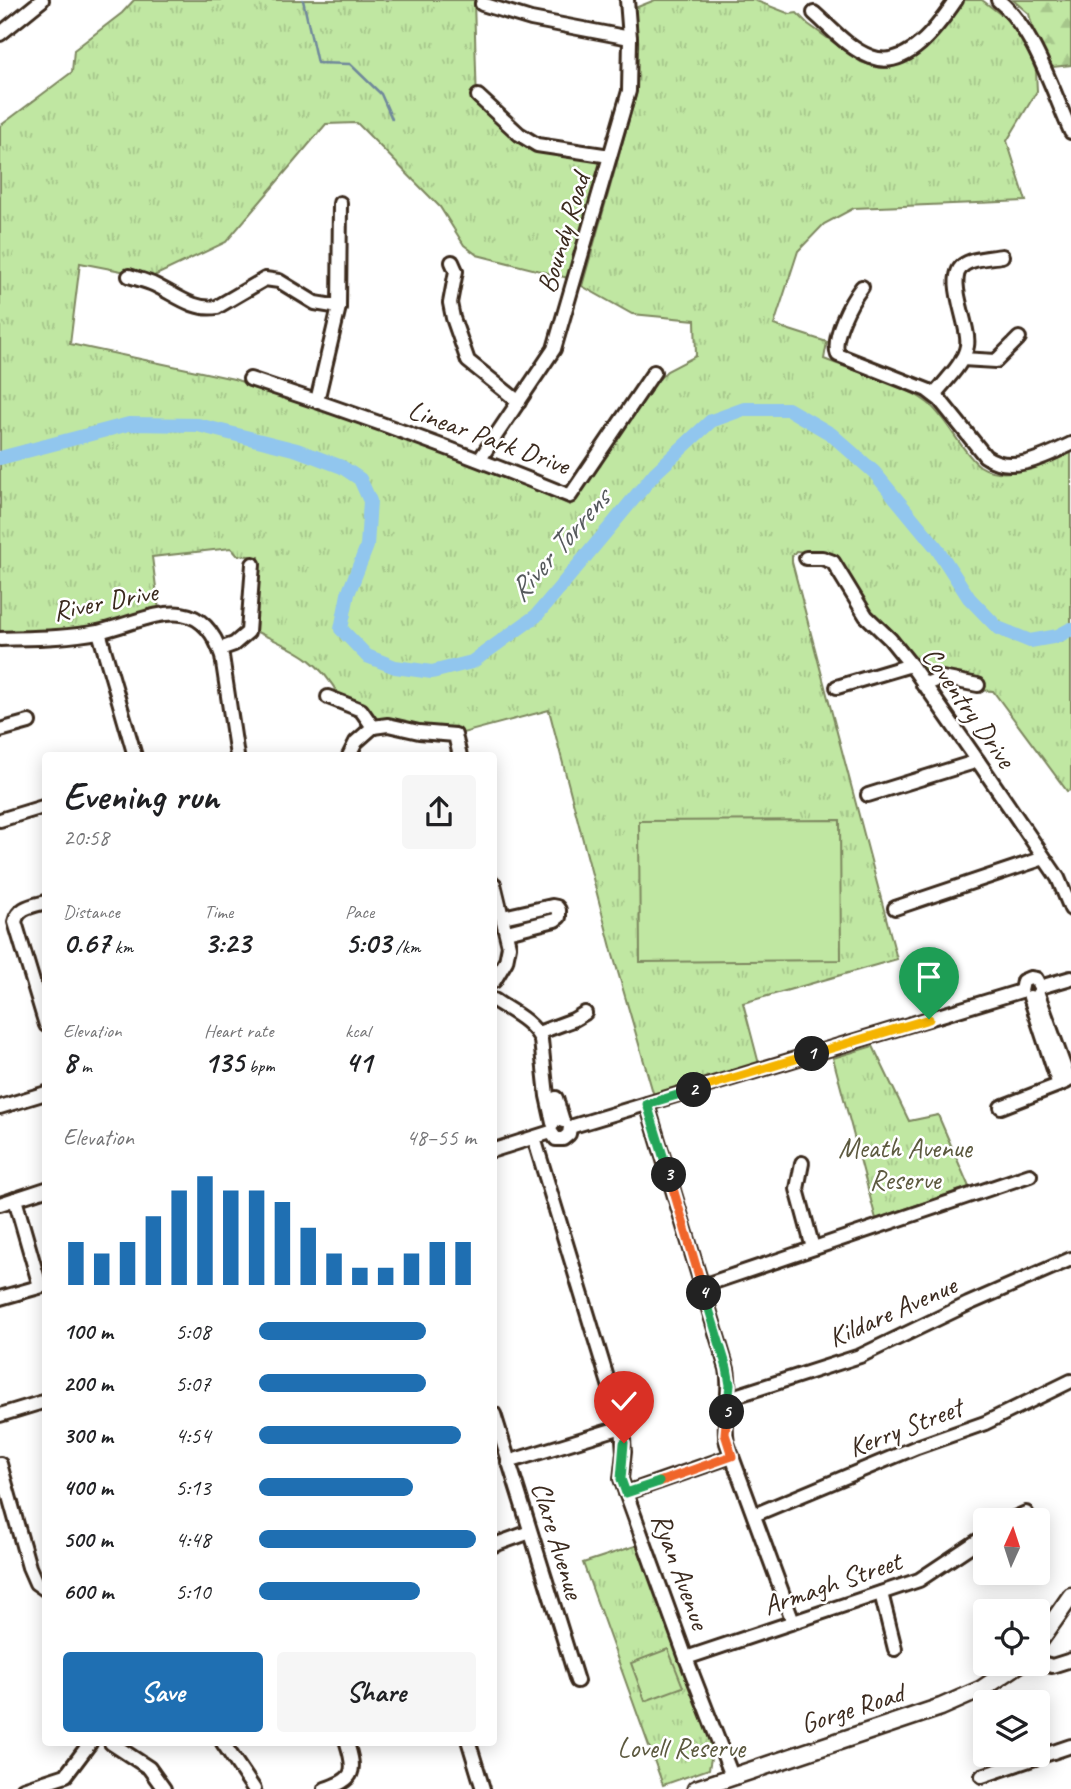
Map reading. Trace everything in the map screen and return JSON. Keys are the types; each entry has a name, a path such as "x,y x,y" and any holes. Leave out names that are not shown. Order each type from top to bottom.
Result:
{"main road":[{"path":"1050,1626 1071,1597"},
{"name":"Gorge Road","path":"696,1789 941,1707 982,1689 1001,1676"}],"street":[{"path":"0,34 42,0"},
{"path":"814,13 851,45 870,57 885,60 903,55 921,44 956,0"},
{"path":"998,0 1013,13 1023,30 1071,132"},
{"name":"Boundy Road","path":"480,459 554,349 629,91 629,1"},
{"path":"482,4 531,19 630,38"},
{"path":"478,96 519,134 537,145 610,156"},
{"path":"317,401 339,307 340,203"},
{"path":"934,395 962,359 968,344 956,281 958,270 965,263 1002,256"},
{"path":"452,262 456,271 450,303 468,361 519,402"},
{"path":"129,276 155,285 185,301 209,308 217,307 255,282 265,279 279,281 315,303 339,307"},
{"path":"862,287 847,309 836,348 838,355 918,386 934,395 985,456 1000,464 1014,464 1044,457 1071,444"},
{"path":"962,359 996,361 1018,338"},
{"name":"Linear Park Drive","path":"250,379 480,459 570,496 654,372"},
{"name":"Coventry Drive","path":"806,558 822,558 833,562 866,616 890,639 911,665 1058,878 1071,909"},
{"path":"219,649 234,644 248,632 253,564"},
{"name":"River Drive","path":"0,639 99,632 157,614 188,615 208,627 219,649 236,752"},
{"path":"99,632 134,752"},
{"path":"836,687 911,665"},
{"path":"923,685 942,678 978,685"},
{"path":"328,697 361,710 373,727"},
{"path":"0,730 29,722"},
{"path":"351,752 356,742 373,727 388,725 454,735 459,752"},
{"path":"869,795 978,761"},
{"path":"0,820 42,807"},
{"path":"895,908 1044,859"},
{"path":"497,895 507,932 509,953 497,975"},
{"path":"42,903 21,909 15,922 42,1002"},
{"path":"503,917 552,906 557,906 559,910 559,918 555,920 507,932"},
{"path":"497,1149 534,1138 559,1126 647,1104 1032,992 1071,978"},
{"path":"1001,1107 1066,1081 1032,992"},
{"path":"497,1002 533,1026 538,1033 547,1096 559,1126"},
{"path":"538,1033 585,1013"},
{"path":"0,1107 42,1094"},
{"path":"647,1104 727,1368 730,1385 725,1428 732,1456 793,1622"},
{"name":"Ryan Avenue","path":"534,1138 622,1427 624,1452 621,1479 732,1776"},
{"path":"802,1163 797,1189 813,1248"},
{"path":"702,1286 1030,1175"},
{"path":"0,1203 42,1190"},
{"path":"15,1199 42,1282"},
{"name":"Kildare Avenue","path":"729,1398 860,1356 968,1304 1071,1259"},
{"path":"0,1298 42,1285"},
{"name":"Kerry Street","path":"754,1515 917,1447 985,1423 1071,1381"},
{"path":"0,1415 42,1402"},
{"name":"Clare Avenue","path":"497,1424 577,1681"},
{"path":"508,1462 622,1427"},
{"path":"626,1493 732,1456"},
{"path":"0,1464 29,1567 36,1583 42,1587"},
{"path":"497,1544 530,1532"},
{"name":"Armagh Street","path":"686,1658 919,1580 973,1544"},
{"path":"881,1593 895,1649"},
{"path":"1050,1665 1071,1660"},
{"path":"23,1789 66,1775 88,1746"},
{"path":"116,1746 149,1768 164,1789"},
{"path":"225,1746 254,1789"},
{"path":"326,1789 349,1778 352,1759 348,1746"},
{"path":"470,1746 483,1789"},
{"path":"982,1776 1071,1746"}],"green space":[{"path":"134,0 474,0 477,105 531,148 603,161 572,279 477,255 464,245 440,207 357,123 326,124 226,242 152,277 80,263 70,344 234,379 468,461 570,505 649,389 667,371 696,356 695,320 632,314 582,286 636,95 635,8 655,0 754,0 790,14 797,13 861,62 879,68 890,68 914,57 930,45 964,0 982,0 1013,24 1025,44 1036,71 1037,91 1007,141 1026,201 854,208 824,224 798,251 774,325 827,342 824,359 918,396 935,409 967,453 980,466 990,471 1014,472 1027,469 1051,460 1071,448 1071,790 1067,791 993,691 977,690 978,682 948,672 927,679 867,610 839,560 819,553 796,551 792,562 897,959 743,1003 759,1064 654,1096 613,955 549,710 459,734 450,729 382,719 374,721 360,705 340,697 322,672 303,655 253,630 259,557 237,555 231,548 152,557 159,610 98,627 0,635 0,126 72,72 74,50 122,13"},
{"path":"1013,0 1071,0 1071,65 1043,68 1029,14"},
{"path":"840,820 841,960 640,962 639,821"},
{"name":"Meath Avenue Reserve","path":"873,1046 909,1121 938,1115 969,1187 876,1219 833,1058"},
{"name":"Lovell Reserve","path":"638,1545 713,1748 709,1769 663,1785 583,1563"},
{"path":"668,1649 683,1687 645,1701 631,1663"}],"waterway":[{"path":"303,0 317,63 350,64 381,94 392,119"},
{"name":"River Torrens","path":"0,458 129,424 198,425 297,450 342,467 360,479 370,501 367,546 348,594 341,629 367,656 395,667 432,672 472,662 536,616 655,473 711,421 744,409 788,409 831,434 874,472 936,547 969,598 998,628 1030,641 1058,636 1071,629"}],"route":[{"path":"624,1443 621,1479 626,1493 732,1456 725,1428 730,1385 727,1368 647,1104 929,1019"}]}
